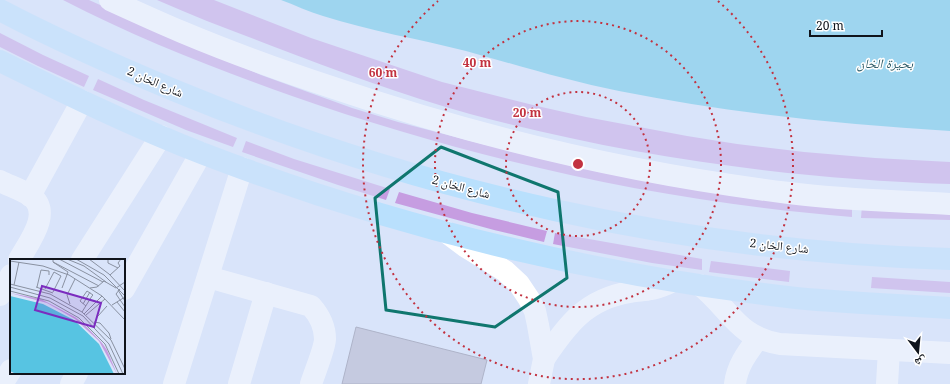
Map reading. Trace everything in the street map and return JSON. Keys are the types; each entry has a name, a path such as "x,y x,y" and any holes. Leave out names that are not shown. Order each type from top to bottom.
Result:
{"main road":[{"name":"شارع الخان 2","path":"0,10 76,48 210,105 288,134 448,184 528,204 692,236 775,247 854,254 950,259"},
{"path":"4,66 161,136 242,168 343,203 514,250 601,269 700,285 868,304 950,308"}],"street":[{"path":"110,0 182,32 264,65 374,102 537,147 687,178 790,193 858,199 950,204"},
{"path":"30,196 82,101"},
{"path":"83,259 161,136"},
{"path":"125,287 201,153"},
{"path":"174,384 242,168"},
{"path":"0,181 30,196 36,201 39,207 39,222 20,259"},
{"path":"446,232 466,247 505,271 519,284 529,299 535,311 544,360 539,384"},
{"path":"0,295 10,277"},
{"path":"208,277 311,306 318,314 323,325 325,340 311,384"},
{"path":"544,360 567,327 581,313 592,306 616,295 652,289 674,281"},
{"path":"700,285 711,294 738,325 766,342 950,354"},
{"path":"239,384 266,294"},
{"path":"735,384 737,370 742,360 758,338"},
{"path":"887,384 897,350"},
{"path":"897,350 902,384"},
{"path":"2,384 10,372"},
{"path":"71,384 76,374"}],"highlighted area":[{"path":"441,147 558,192 567,278 495,327 386,310 375,198"}],"shaded area":[{"path":"63,0 89,0 261,75 352,108 398,122 486,145 852,205 852,217 709,201 638,189 498,158 360,119 234,75 147,40"},
{"path":"157,0 214,0 311,38 442,82 586,117 737,144 875,158 950,162 950,184 829,177 769,171 648,153 529,129 445,107 370,82 228,29"},
{"path":"0,33 89,76 84,87 0,47"},
{"path":"98,79 144,100 237,138 233,147 186,130 93,90"},
{"path":"246,141 294,159 390,189 386,200 242,152"},
{"path":"399,192 472,213 547,231 544,242 395,203"},
{"path":"862,205 950,211 950,220 861,218"},
{"path":"555,233 702,259 702,270 652,263 553,244"},
{"path":"711,261 790,271 789,282 709,272"},
{"path":"872,277 950,282 950,293 871,288"}],"water":[{"name":"بحيرة الخان","path":"281,0 950,0 950,131 784,117 702,106 619,91 562,78 466,51 377,31 312,13"}],"building":[{"path":"356,327 487,360 481,384 342,384"}]}
